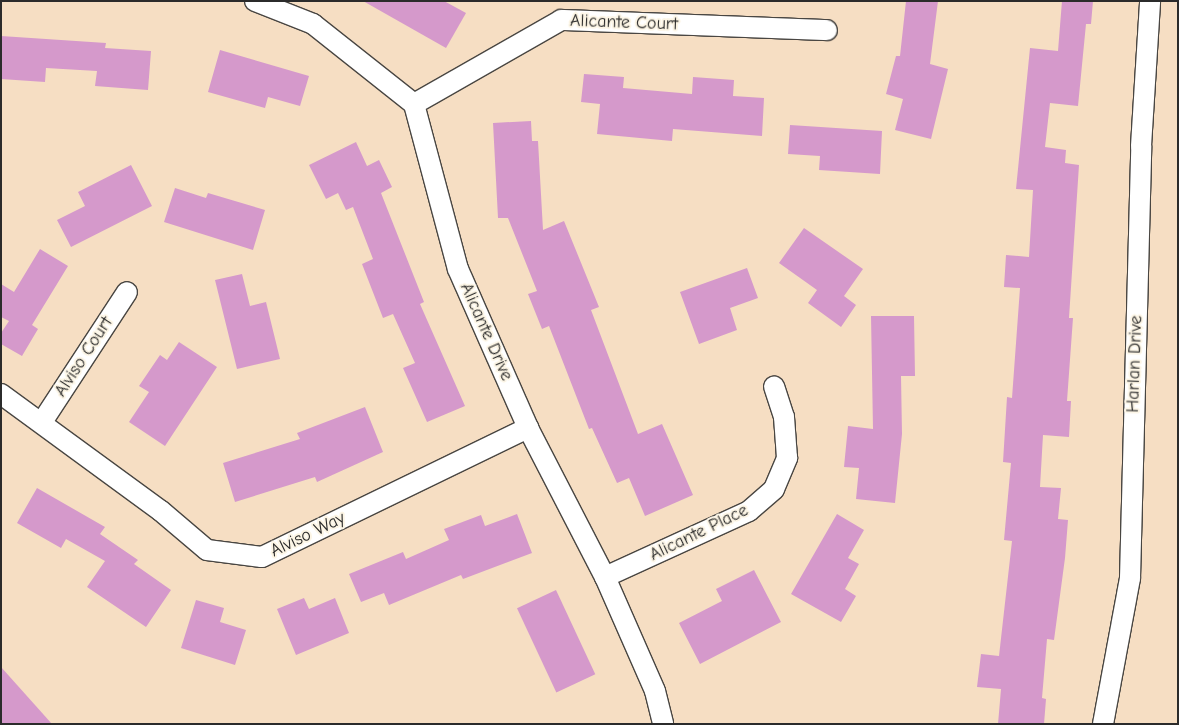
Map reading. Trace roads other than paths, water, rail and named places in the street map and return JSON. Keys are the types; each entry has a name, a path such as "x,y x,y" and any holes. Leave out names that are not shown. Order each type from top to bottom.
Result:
{"street":[{"path":"255,1 313,24 414,104"},
{"name":"Harlan Drive","path":"1103,724 1130,578 1141,146 1150,1"},
{"name":"Alicante Court","path":"414,104 561,20 827,30"},
{"name":"Alicante Drive","path":"414,104 458,269 528,428 605,577 655,691 663,724"},
{"name":"Alviso Court","path":"42,422 127,292"},
{"name":"Alicante Place","path":"605,577 749,511 774,490 786,458 784,417 774,387"},
{"name":"Alviso Way","path":"1,394 42,422 161,511 206,550 262,557 528,428"}]}
